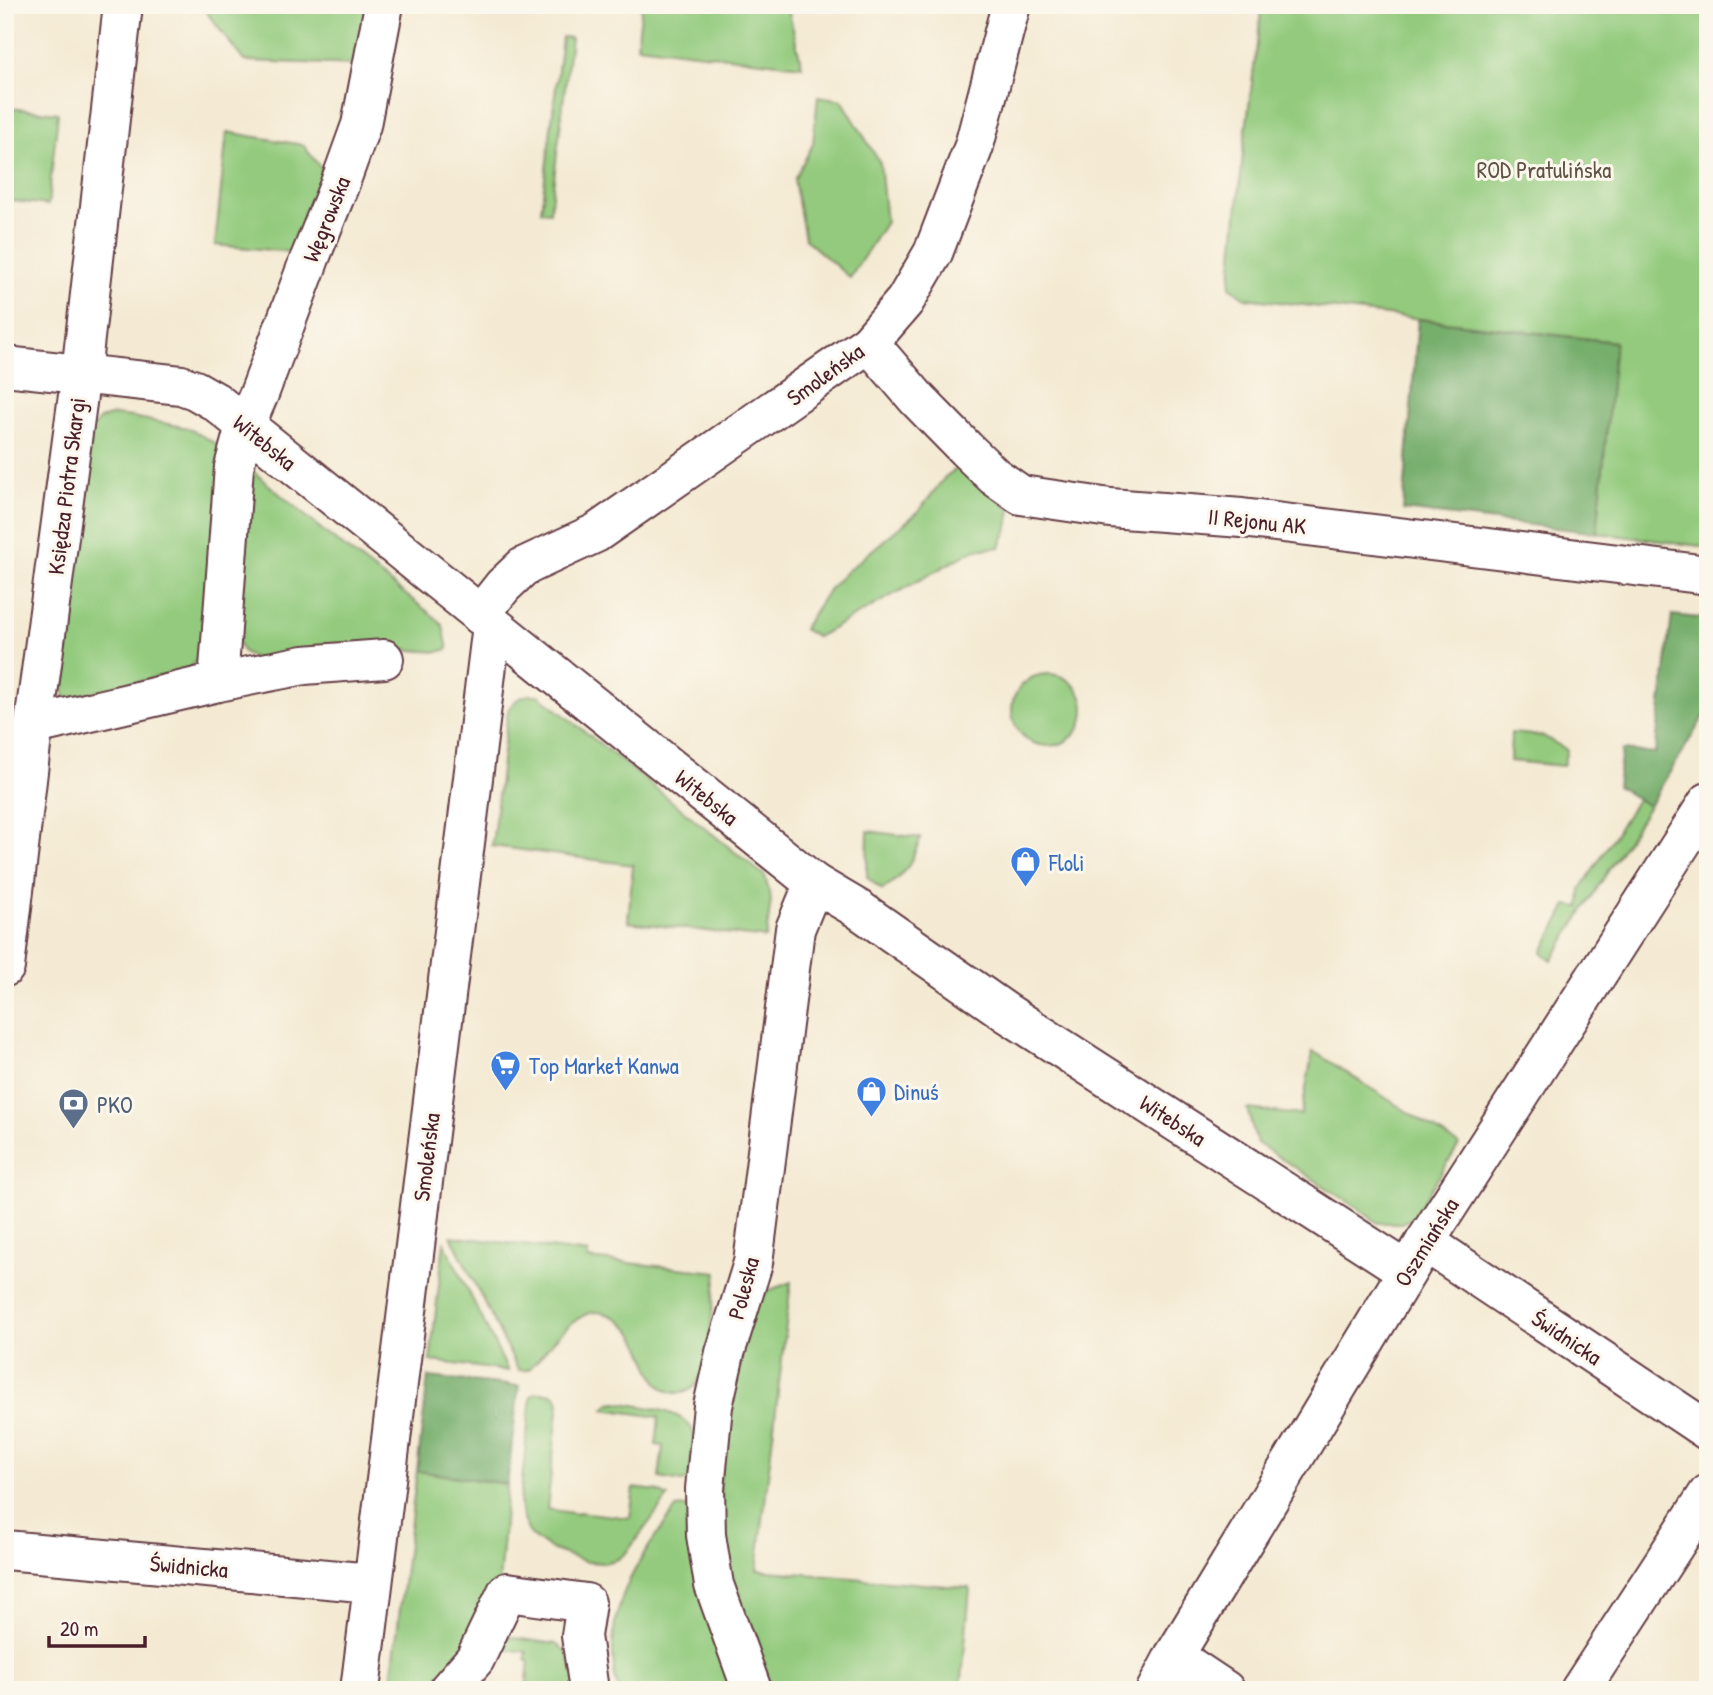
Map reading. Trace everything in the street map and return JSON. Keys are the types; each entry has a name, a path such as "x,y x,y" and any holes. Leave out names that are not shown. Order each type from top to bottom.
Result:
{"street":[{"name":"Księdza Piotra Skargi","path":"5,967 31,746 81,373 123,5"},
{"name":"Węgrowska","path":"218,682 234,467 245,426 361,125 384,5"},
{"name":"Smoleńska","path":"360,1690 486,620 503,586 523,567 596,533 869,343 905,301 933,253 974,146 1011,5"},
{"name":"II Rejonu AK","path":"869,343 918,400 966,449 994,476 1021,495 1110,509 1242,518 1708,575"},
{"name":"Witebska","path":"5,366 181,385 216,402 814,883 859,909 1007,1013 1416,1257"},
{"path":"35,725 218,682 304,665 384,659"},
{"name":"Oszmiańska","path":"1156,1690 1416,1257 1708,802"},
{"name":"Poleska","path":"752,1690 715,1585 706,1535 705,1489 713,1406 725,1353 753,1263 796,929 814,883"},
{"name":"Świdnicka","path":"1416,1257 1708,1431"},
{"path":"1580,1690 1708,1494"},
{"name":"Świdnicka","path":"5,1550 372,1583"},
{"path":"449,1690 475,1658 506,1592 586,1603 581,1636 589,1690"},
{"path":"1174,1656 1225,1690"}],"green space":[{"path":"201,5 373,5 359,65 244,61"},
{"path":"642,5 787,5 802,66 637,46"},
{"name":"ROD Pratulińska","path":"1262,5 1708,5 1708,547 1597,533 1614,342 1245,298 1230,287 1243,153"},
{"path":"562,37 571,38 550,212 541,211"},
{"path":"5,83 10,83 8,108 58,113 48,205 5,200"},
{"path":"818,96 842,100 880,163 886,222 850,278 805,239 794,180 813,144"},
{"path":"227,132 303,145 329,179 302,253 215,245"},
{"path":"1418,319 1615,342 1597,533 1403,510"},
{"path":"114,415 188,428 231,452 203,652 188,670 64,699 64,660 90,431 100,419"},
{"path":"959,467 1011,509 1008,527 1000,547 974,550 817,637 803,629 829,589 918,512 945,477"},
{"path":"249,468 327,534 436,618 443,626 448,649 438,652 370,647 256,659 243,652 234,635"},
{"path":"1672,615 1708,619 1708,710 1649,806 1617,786 1622,750 1655,753"},
{"path":"1048,674 1068,680 1078,690 1084,710 1078,730 1068,740 1048,746 1028,740 1018,730 1012,710 1018,690 1028,680"},
{"path":"529,695 539,695 765,876 771,900 766,938 628,922 633,865 492,846 508,710 517,700"},
{"path":"1511,733 1543,736 1567,750 1563,766 1510,761"},
{"path":"1638,798 1649,806 1552,960 1542,953 1567,905 1580,907 1581,889"},
{"path":"868,831 921,838 909,865 897,879 882,890 867,877"},
{"path":"1313,1051 1459,1145 1413,1218 1401,1223 1378,1223 1257,1143 1247,1109 1301,1115"},
{"path":"451,1236 588,1253 588,1259 717,1272 706,1367 701,1378 695,1386 682,1393 663,1389 625,1324 606,1314 595,1312 570,1325 529,1369 518,1370"},
{"path":"444,1242 508,1371 430,1361"},
{"path":"791,1282 757,1570 970,1588 961,1690 764,1690 730,1605 717,1454 756,1295"},
{"path":"428,1377 519,1386 507,1484 417,1471"},
{"path":"536,1393 556,1395 559,1402 547,1509 630,1518 634,1488 657,1491 668,1497 627,1552 618,1559 604,1563 586,1562 551,1549 531,1536 523,1520 520,1501 531,1396"},
{"path":"618,1402 674,1414 690,1426 694,1435 694,1451 690,1480 682,1482 659,1478 663,1446 656,1445 659,1417 604,1409 610,1403"},
{"path":"417,1471 507,1484 499,1585 482,1626 430,1690 390,1690"},
{"path":"694,1506 741,1690 619,1690 614,1672 614,1632 624,1593 641,1558 676,1508"},
{"path":"500,1636 556,1644 567,1652 579,1690 526,1690 529,1661 525,1660 527,1652 497,1648"}],"place":[{"name":"Floli","path":"1026,889"},
{"name":"Top Market Kanwa","path":"506,1092"},
{"name":"Dinuś","path":"871,1118"},
{"name":"PKO","path":"74,1131"}]}
